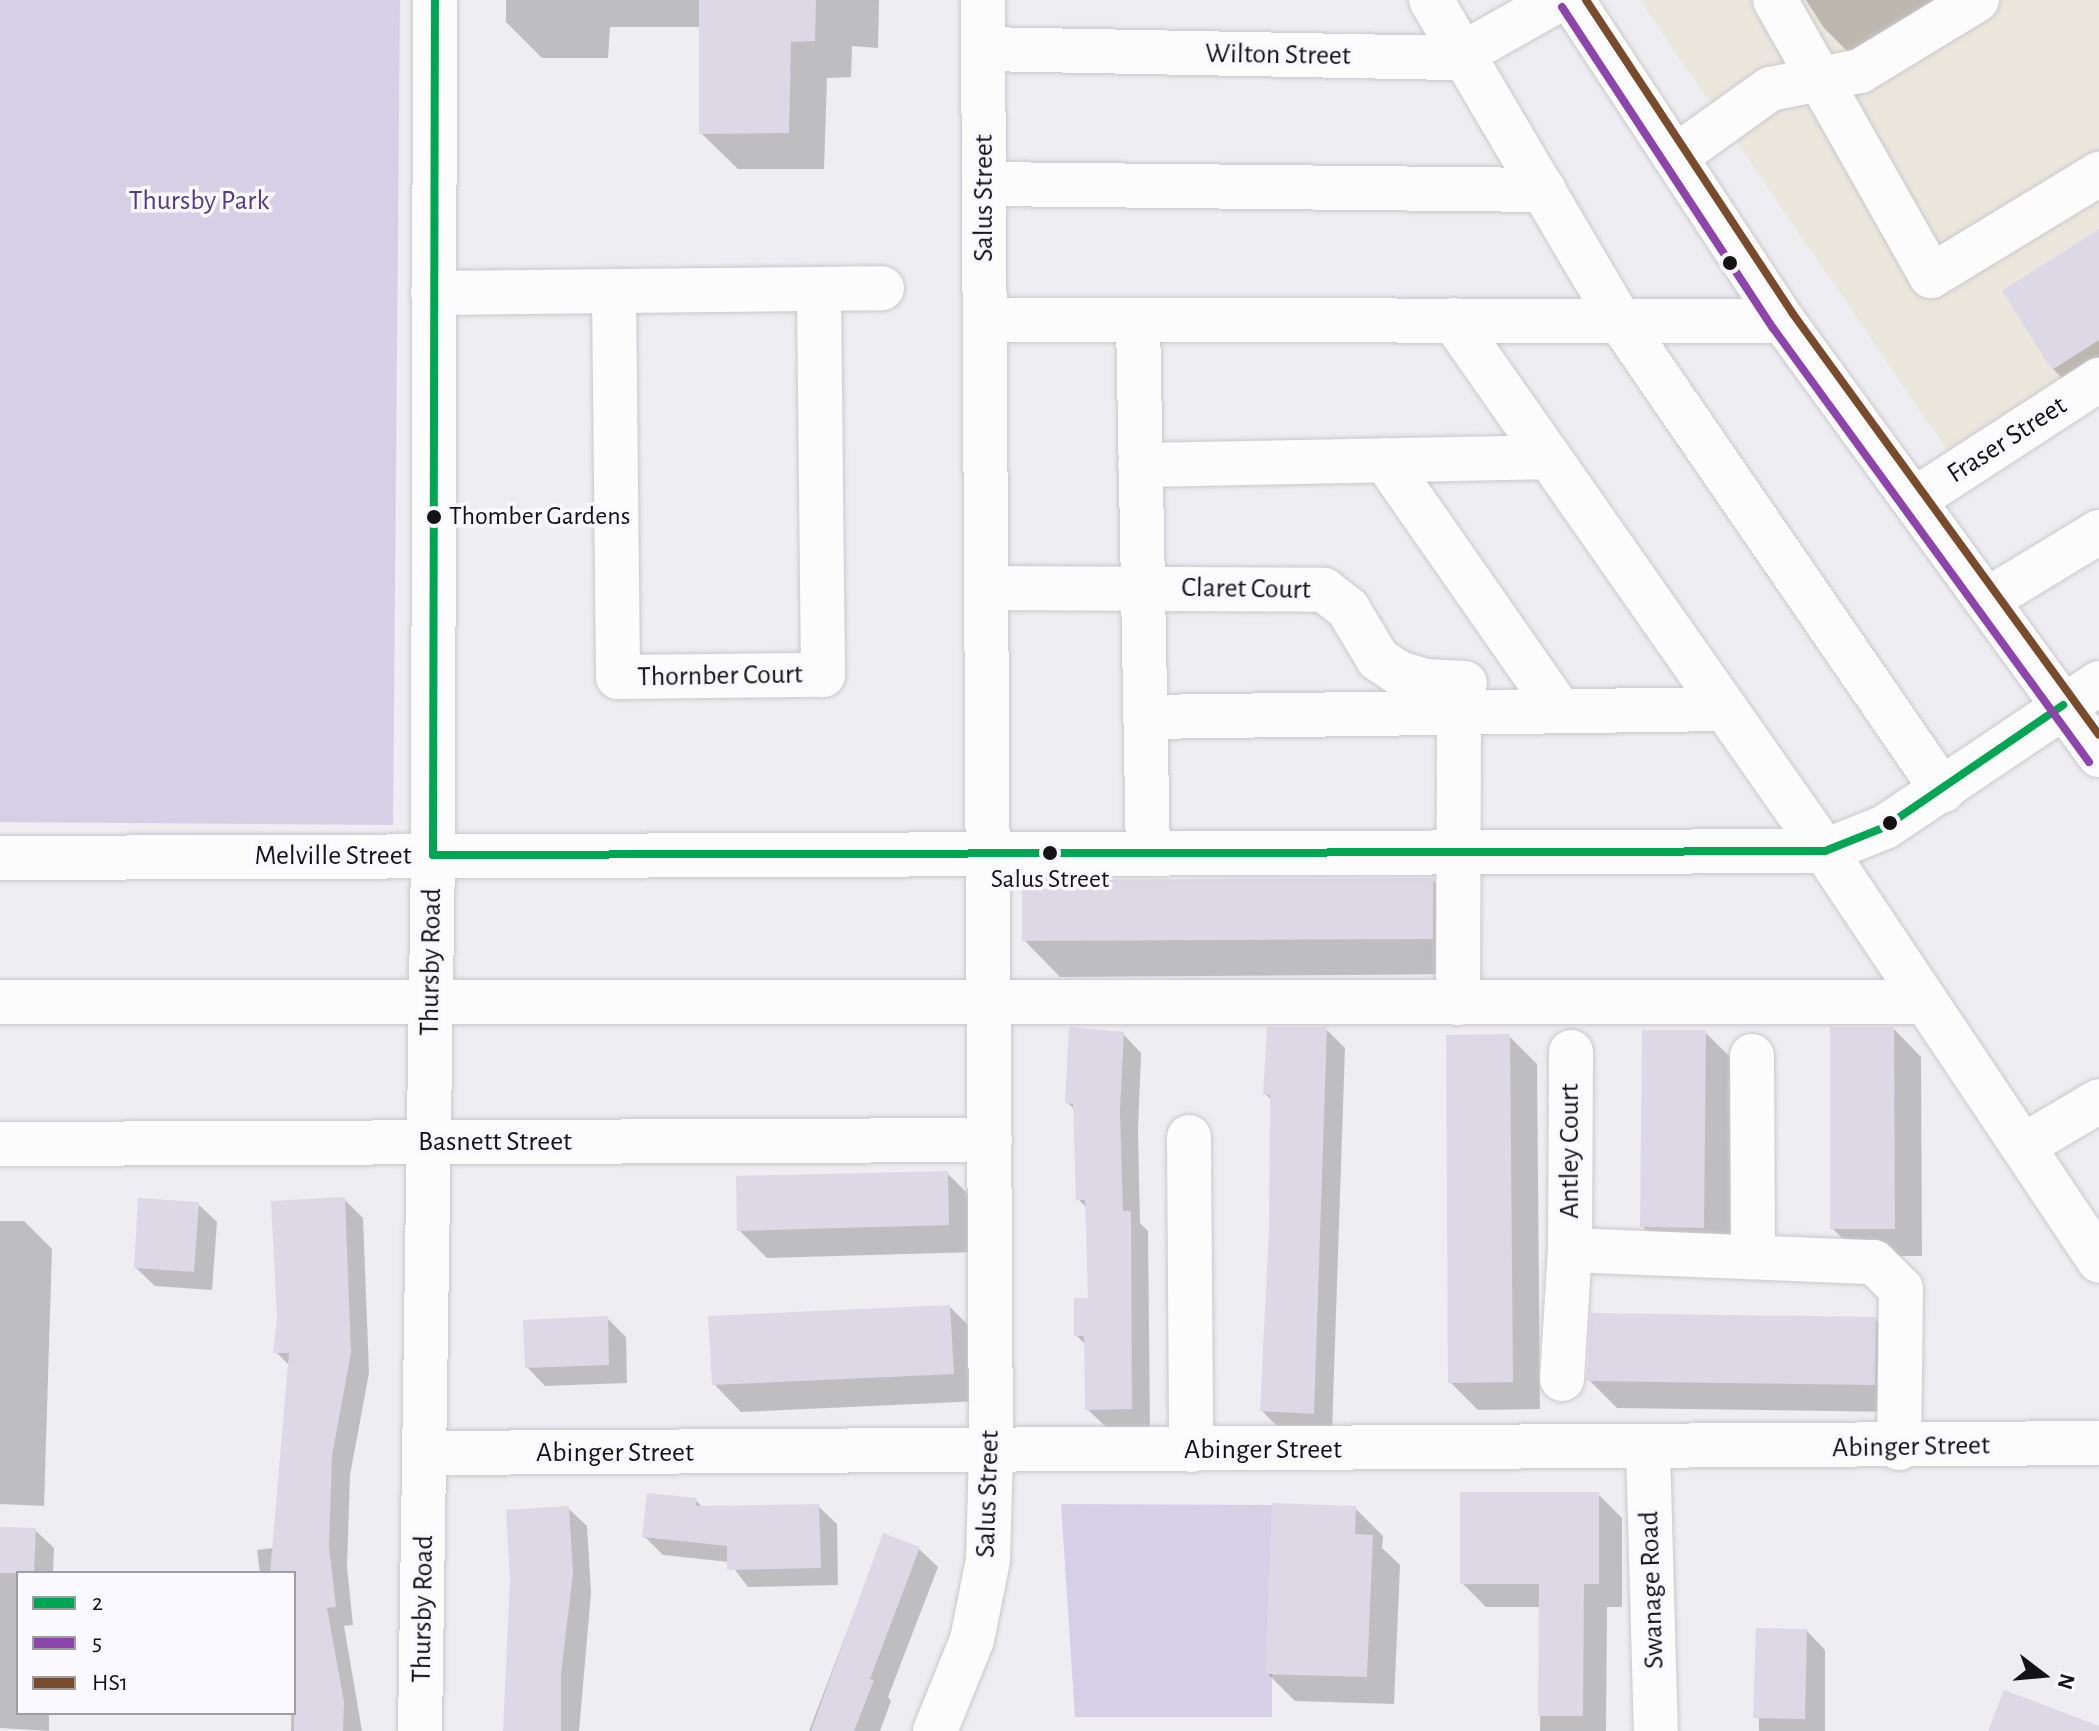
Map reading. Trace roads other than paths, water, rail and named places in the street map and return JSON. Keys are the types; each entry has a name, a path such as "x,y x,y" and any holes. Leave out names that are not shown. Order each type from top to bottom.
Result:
{"street":[{"name":"Thursby Road","path":"420,1731 427,1453 429,1002 433,855 435,0"},
{"name":"Salus Street","path":"935,1731 972,1640 988,1560 991,1454 983,0"},
{"path":"1431,0 1620,321 1943,791"},
{"name":"Wilton Street","path":"984,49 1455,58 1558,0"},
{"path":"1572,0 1783,321 1987,600 2081,694 2099,755"},
{"path":"1775,0 1931,276 2099,174"},
{"path":"1675,157 1770,89 1860,71 1977,0"},
{"path":"984,184 1544,190"},
{"path":"433,293 882,288"},
{"name":"Thornber Court","path":"614,291 618,677 823,675 819,289"},
{"path":"985,320 1783,321"},
{"path":"1138,320 1148,853"},
{"path":"1453,320 1825,851 2099,1261"},
{"name":"Fraser Street","path":"1914,500 2099,380"},
{"path":"1140,465 1549,457"},
{"path":"1385,460 1560,711"},
{"path":"1987,600 2099,532"},
{"name":"Claret Court","path":"987,588 1324,590 1348,609 1378,659 1412,678 1462,698"},
{"name":"Melville Street","path":"0,858 1825,851 1885,827 1943,791 2081,694"},
{"path":"1145,717 1462,698 1560,711 1725,709"},
{"path":"1458,1003 1462,698"},
{"path":"0,1002 1926,1002"},
{"name":"Antley Court","path":"1562,1379 1570,1250 1571,1052"},
{"path":"1752,1056 1753,1254"},
{"path":"2023,1146 2099,1101"},
{"path":"1189,1137 1191,1450"},
{"name":"Basnett Street","path":"0,1144 990,1140"},
{"name":"Antley Court","path":"1570,1250 1753,1254 1874,1262 1901,1289 1899,1448"},
{"name":"Abinger Street","path":"427,1453 991,1454 1191,1450 1899,1448 2099,1443"},
{"name":"Swanage Road","path":"1648,1449 1656,1731"}],"place":[{"name":"Thomber Gardens","path":"434,517"},
{"name":"Salus Street","path":"1050,853"}],"park label":[{"name":"Thursby Park","path":"199,201"}]}
